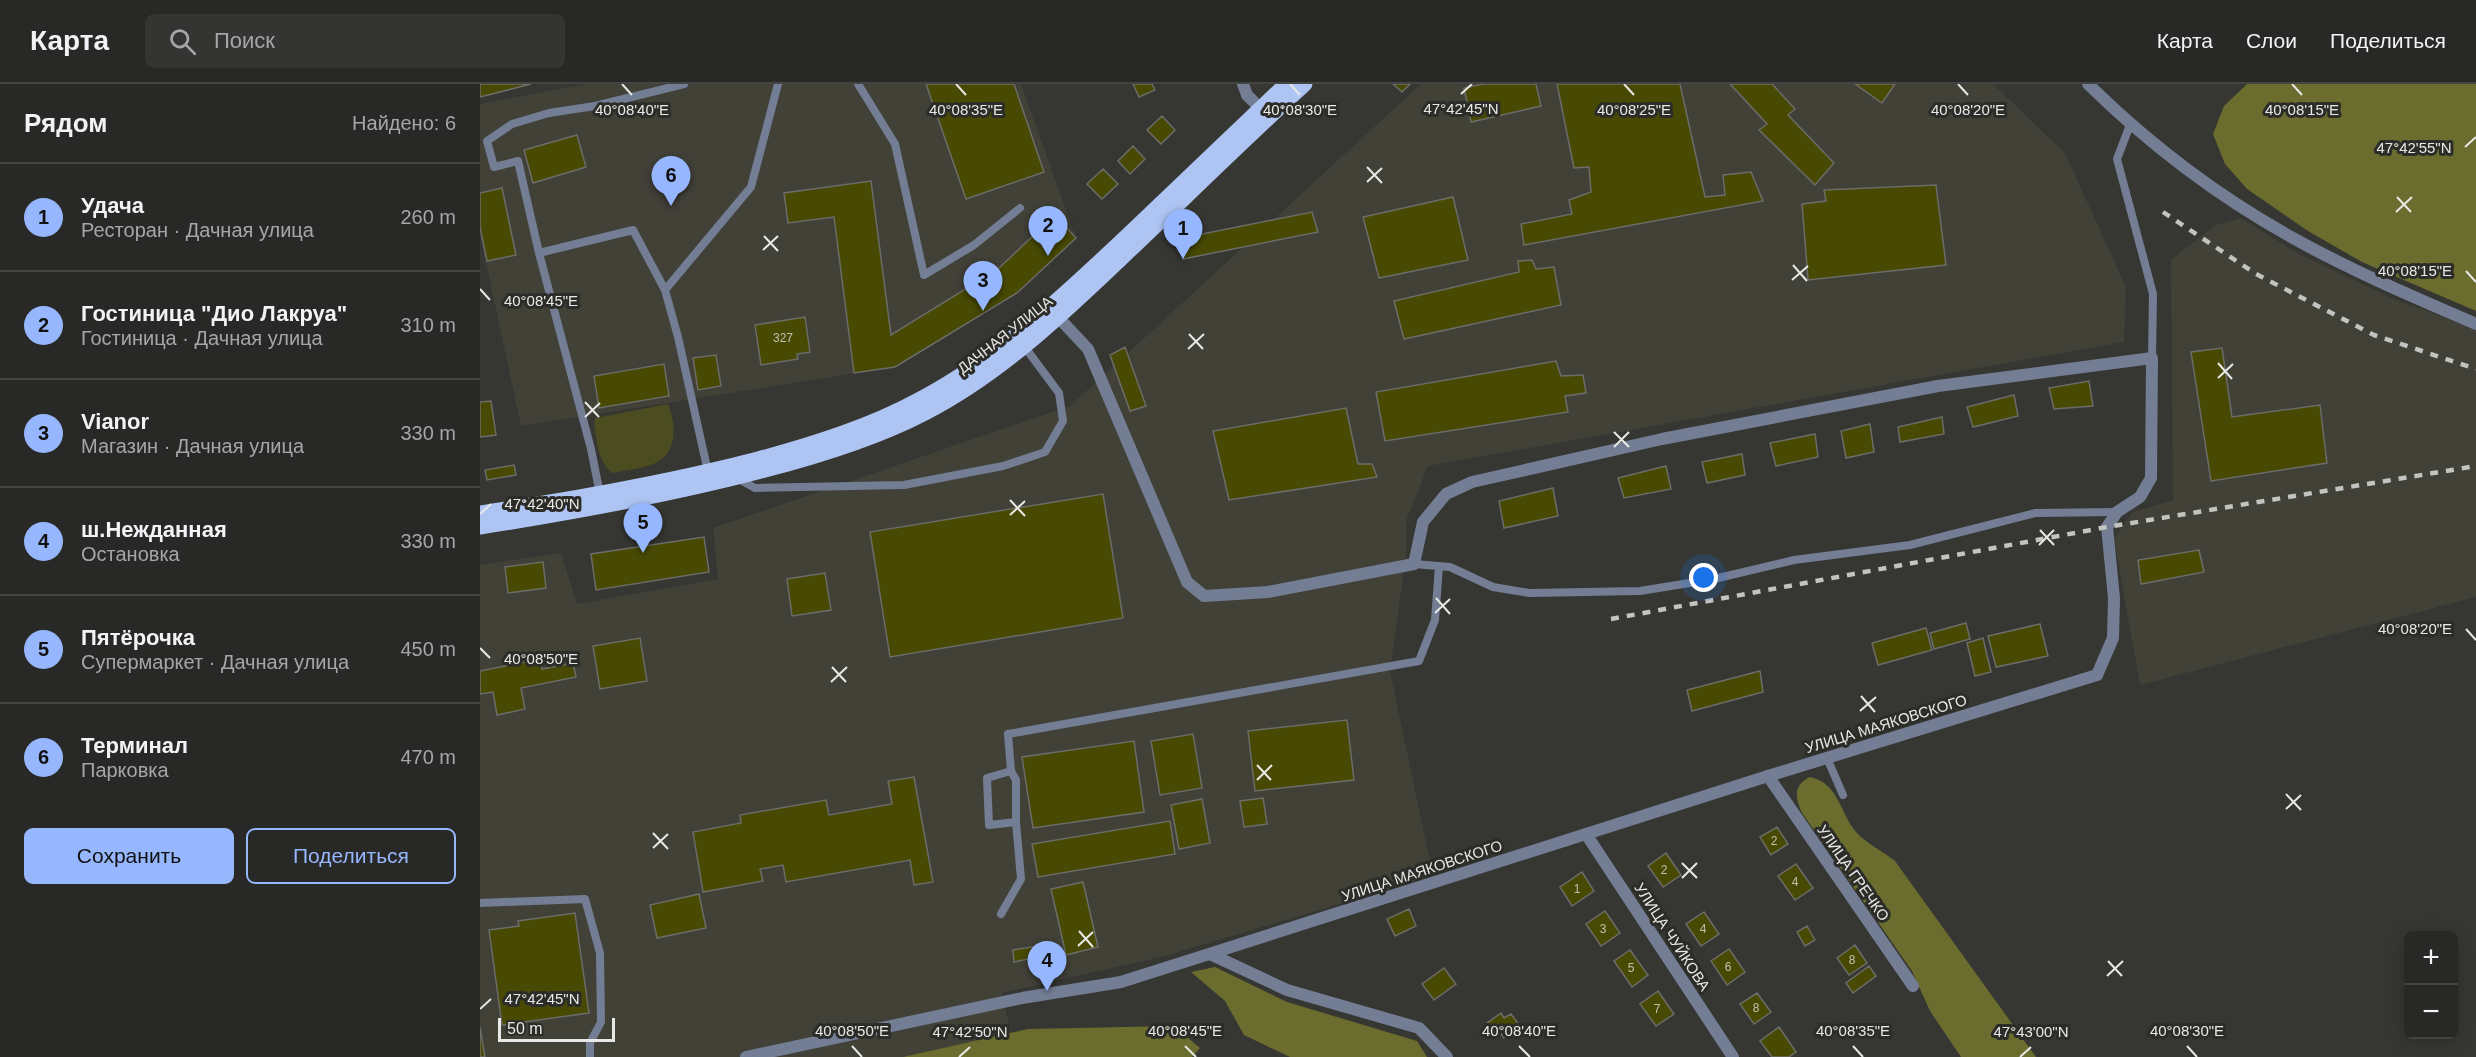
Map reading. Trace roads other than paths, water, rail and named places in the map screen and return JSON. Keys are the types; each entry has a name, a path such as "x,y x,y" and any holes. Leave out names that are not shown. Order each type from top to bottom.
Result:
{"main road":[{"name":"ДАЧНАЯ УЛИЦА","path":"1265,113 1286,84"},
{"name":"ДАЧНАЯ УЛИЦА","path":"709,479 736,478 803,460 876,435 925,413 967,388 1024,346 1054,312 1265,113 1305,84"},
{"name":"ДАЧНАЯ УЛИЦА","path":"480,526 490,516 602,500 709,479 871,423 921,399 1054,312"}],"street":[{"path":"1243,84 1247,95 1265,113"},
{"path":"2088,84 2130,125 2217,189 2292,237 2380,282 2476,324"},
{"path":"1054,312 1088,349 1187,582 1204,596 1268,592 1414,564 1423,522 1446,494 1472,482 1662,439 1938,386 2152,358 2151,478 2140,497 2117,512"},
{"name":"УЛИЦА МАЯКОВСКОГО","path":"746,1057 1022,998 1122,982 1768,776 2097,675 2113,638 2114,598 2107,527 2117,512"},
{"name":"УЛИЦА ГРЕЧКО","path":"1768,776 1913,986"},
{"name":"УЛИЦА ЧУЙКОВА","path":"1586,834 1733,1057"},
{"path":"1210,954 1287,990 1419,1028 1447,1057"}],"lane":[{"path":"602,500 518,161 494,166 487,141 512,124 549,113 595,106 684,84"},
{"path":"665,290 751,187 778,84"},
{"path":"858,84 895,144 924,275 974,245 1020,208"},
{"path":"2130,125 2117,159 2153,294 2152,358"},
{"path":"539,253 633,230 665,290 678,337 709,479"},
{"path":"736,478 755,488 904,485 1004,466 1045,452 1064,421 1059,393 1024,346"},
{"path":"1414,564 1450,567 1493,587 1529,592 1640,591 1714,579 1794,560 1910,545 2035,513 2117,512"},
{"path":"1001,914 1021,879 1016,822 1016,780 1011,771 1008,734 1419,661 1435,620 1439,566"},
{"path":"1827,758 1843,795"},
{"path":"1011,771 987,778 989,825 1016,822"},
{"path":"480,903 585,899 600,953 601,1022 590,1043 590,1057"}],"railway":[{"path":"2163,212 2256,274 2374,335 2476,369"},
{"path":"1611,619 2107,527 2476,466"}],"place":[{"name":"Терминал","path":"671,206"},
{"name":"Гостиница \"Дио Лакруа\"","path":"1048,256"},
{"name":"Удача","path":"1183,259"},
{"name":"Vianor","path":"983,311"},
{"name":"Пятёрочка","path":"643,553"},
{"name":"ш.Нежданная","path":"1047,991"}]}
